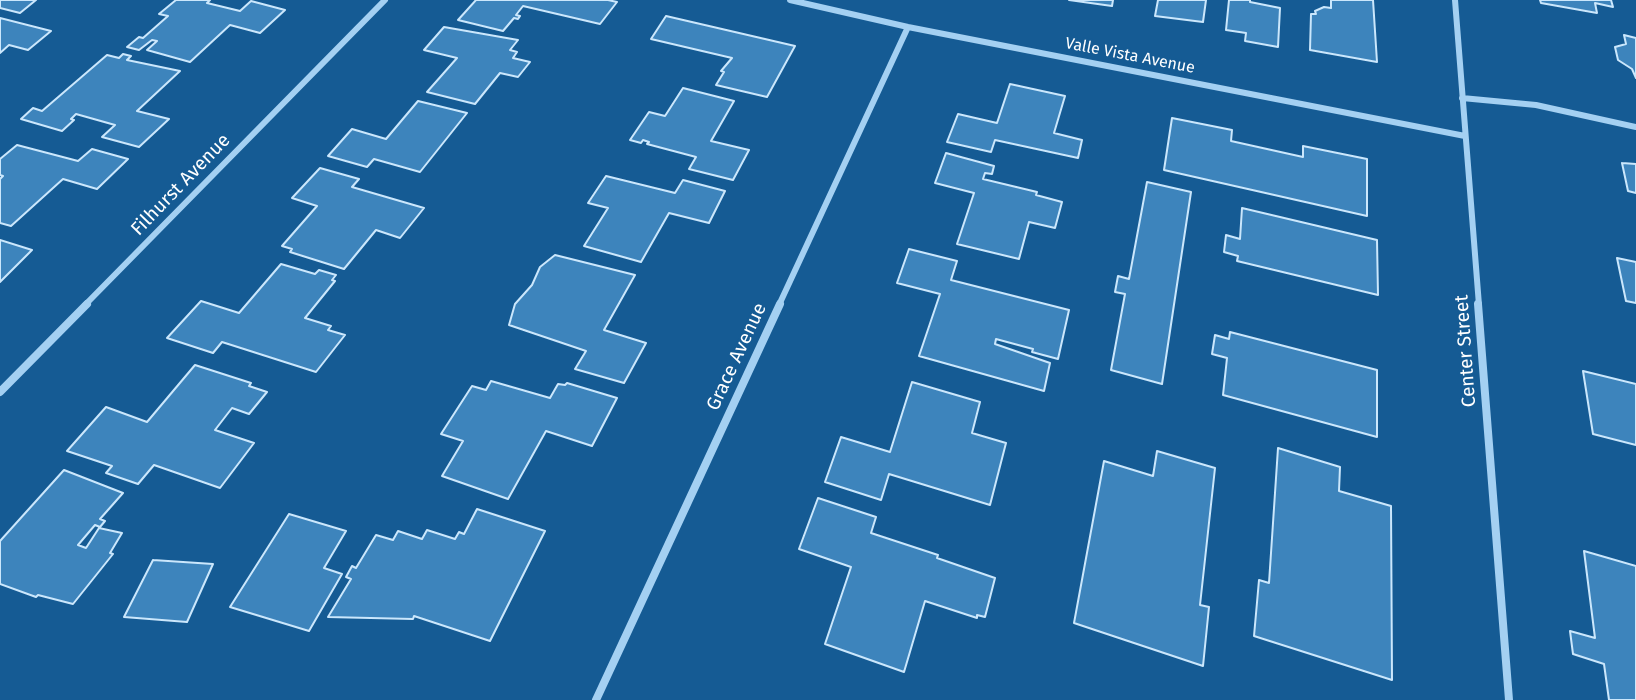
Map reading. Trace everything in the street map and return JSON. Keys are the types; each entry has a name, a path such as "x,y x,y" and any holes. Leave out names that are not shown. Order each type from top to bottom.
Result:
{"street":[{"name":"Filhurst Avenue","path":"0,392 385,0"},
{"name":"Valle Vista Avenue","path":"790,0 908,27 1465,136"},
{"name":"Center Street","path":"1455,0 1509,700"},
{"name":"Grace Avenue","path":"596,700 908,27"},
{"path":"1462,98 1536,105 1636,127"}],"building":[{"path":"0,0 36,0 20,13 0,8"},
{"path":"176,0 210,0 207,3 240,11 251,1 285,10 260,33 230,25 190,62 147,50 157,41 152,40 139,50 127,47 139,37 143,38 168,16 159,14"},
{"path":"476,0 617,2 600,24 523,6 516,15 520,16 518,19 514,18 503,31 458,20"},
{"path":"1069,0 1113,0 1112,6"},
{"path":"1158,0 1206,0 1203,22 1155,16"},
{"path":"1229,0 1250,0 1280,8 1278,47 1245,41 1246,33 1226,30"},
{"path":"1331,0 1373,0 1377,62 1310,50 1311,14 1316,14 1315,11 1324,7 1331,8"},
{"path":"1540,0 1611,0 1613,7 1595,3 1597,13 1541,3"},
{"path":"666,16 795,46 767,97 716,85 724,72 721,71 732,58 651,39"},
{"path":"0,18 51,31 28,50 9,45 0,53"},
{"path":"444,27 518,40 510,50 517,52 513,58 530,62 518,77 500,73 475,104 427,92 457,58 424,50"},
{"path":"1624,35 1636,38 1636,78 1632,69 1618,60 1615,47 1626,44"},
{"path":"123,54 131,56 127,60 180,71 137,111 169,119 139,147 102,137 115,125 76,114 71,119 74,120 62,131 21,119 33,108 42,111 107,55 119,58"},
{"path":"1010,84 1065,96 1054,133 1082,140 1078,158 995,140 991,152 947,142 958,114 997,123"},
{"path":"683,88 734,101 711,141 749,150 733,180 689,169 696,157 647,144 649,142 643,140 641,143 630,140 649,112 665,116"},
{"path":"418,101 467,113 420,172 374,159 367,167 328,156 352,129 386,139"},
{"path":"1172,118 1232,130 1231,141 1303,157 1303,146 1367,159 1367,216 1164,170"},
{"path":"17,145 78,161 92,149 128,159 97,189 63,179 11,226 0,223 0,179 3,176 0,175 0,159"},
{"path":"946,153 994,166 992,174 985,173 983,179 1037,192 1036,195 1062,202 1055,228 1029,222 1019,259 957,244 974,193 935,183"},
{"path":"1622,163 1636,164 1636,193 1628,191"},
{"path":"320,168 359,179 352,187 424,208 400,238 376,230 344,269 290,252 292,249 282,246 317,206 292,198"},
{"path":"606,176 675,193 683,180 725,191 709,223 669,213 641,262 584,246 608,208 588,203"},
{"path":"1147,182 1191,192 1162,384 1111,370 1125,294 1115,292 1118,276 1129,279"},
{"path":"1242,208 1377,240 1378,295 1237,261 1238,256 1224,252 1226,235 1240,239"},
{"path":"0,240 32,250 0,282"},
{"path":"909,249 957,261 951,280 1069,310 1058,359 996,339 995,344 1050,363 1044,391 919,356 940,294 897,283"},
{"path":"555,255 635,275 604,330 646,343 624,383 575,369 586,351 509,325 515,304 532,285 540,267"},
{"path":"1617,258 1636,262 1636,303 1626,301"},
{"path":"281,264 315,274 319,270 336,275 332,280 335,281 305,318 331,326 328,330 345,335 316,372 222,342 213,353 167,338 201,301 239,313"},
{"path":"1230,332 1377,370 1377,437 1223,395 1227,358 1212,354 1215,335 1229,339"},
{"path":"195,365 251,383 249,386 267,392 249,414 232,408 215,430 254,443 220,488 154,465 138,484 106,473 112,466 67,451 106,407 147,422"},
{"path":"1583,371 1636,384 1636,445 1593,434"},
{"path":"491,381 550,398 558,384 567,383 617,398 592,446 546,431 508,499 442,476 463,441 441,434 472,386 486,390"},
{"path":"912,382 980,402 972,433 1006,443 990,505 889,474 881,500 825,482 841,437 890,452"},
{"path":"1278,448 1340,467 1339,491 1391,506 1392,680 1254,636 1259,580 1269,583"},
{"path":"1157,451 1215,468 1200,605 1209,607 1203,666 1074,623 1104,461 1153,476"},
{"path":"64,470 123,493 100,519 105,521 100,527 95,525 78,545 86,548 99,528 122,533 110,553 113,554 73,604 38,595 36,597 0,584 0,541"},
{"path":"818,498 876,517 871,533 938,555 937,558 995,578 985,617 977,615 977,618 925,601 904,672 825,644 851,567 799,549"},
{"path":"477,509 545,531 490,641 414,616 413,619 328,617 351,579 346,577 352,566 356,568 376,535 393,540 398,531 422,539 427,530 455,539 459,532 464,534"},
{"path":"289,514 346,531 324,568 342,574 309,631 230,607"},
{"path":"1584,551 1636,566 1636,700 1609,700 1604,664 1573,654 1570,631 1595,638"},
{"path":"153,560 213,564 187,622 124,617"}]}
